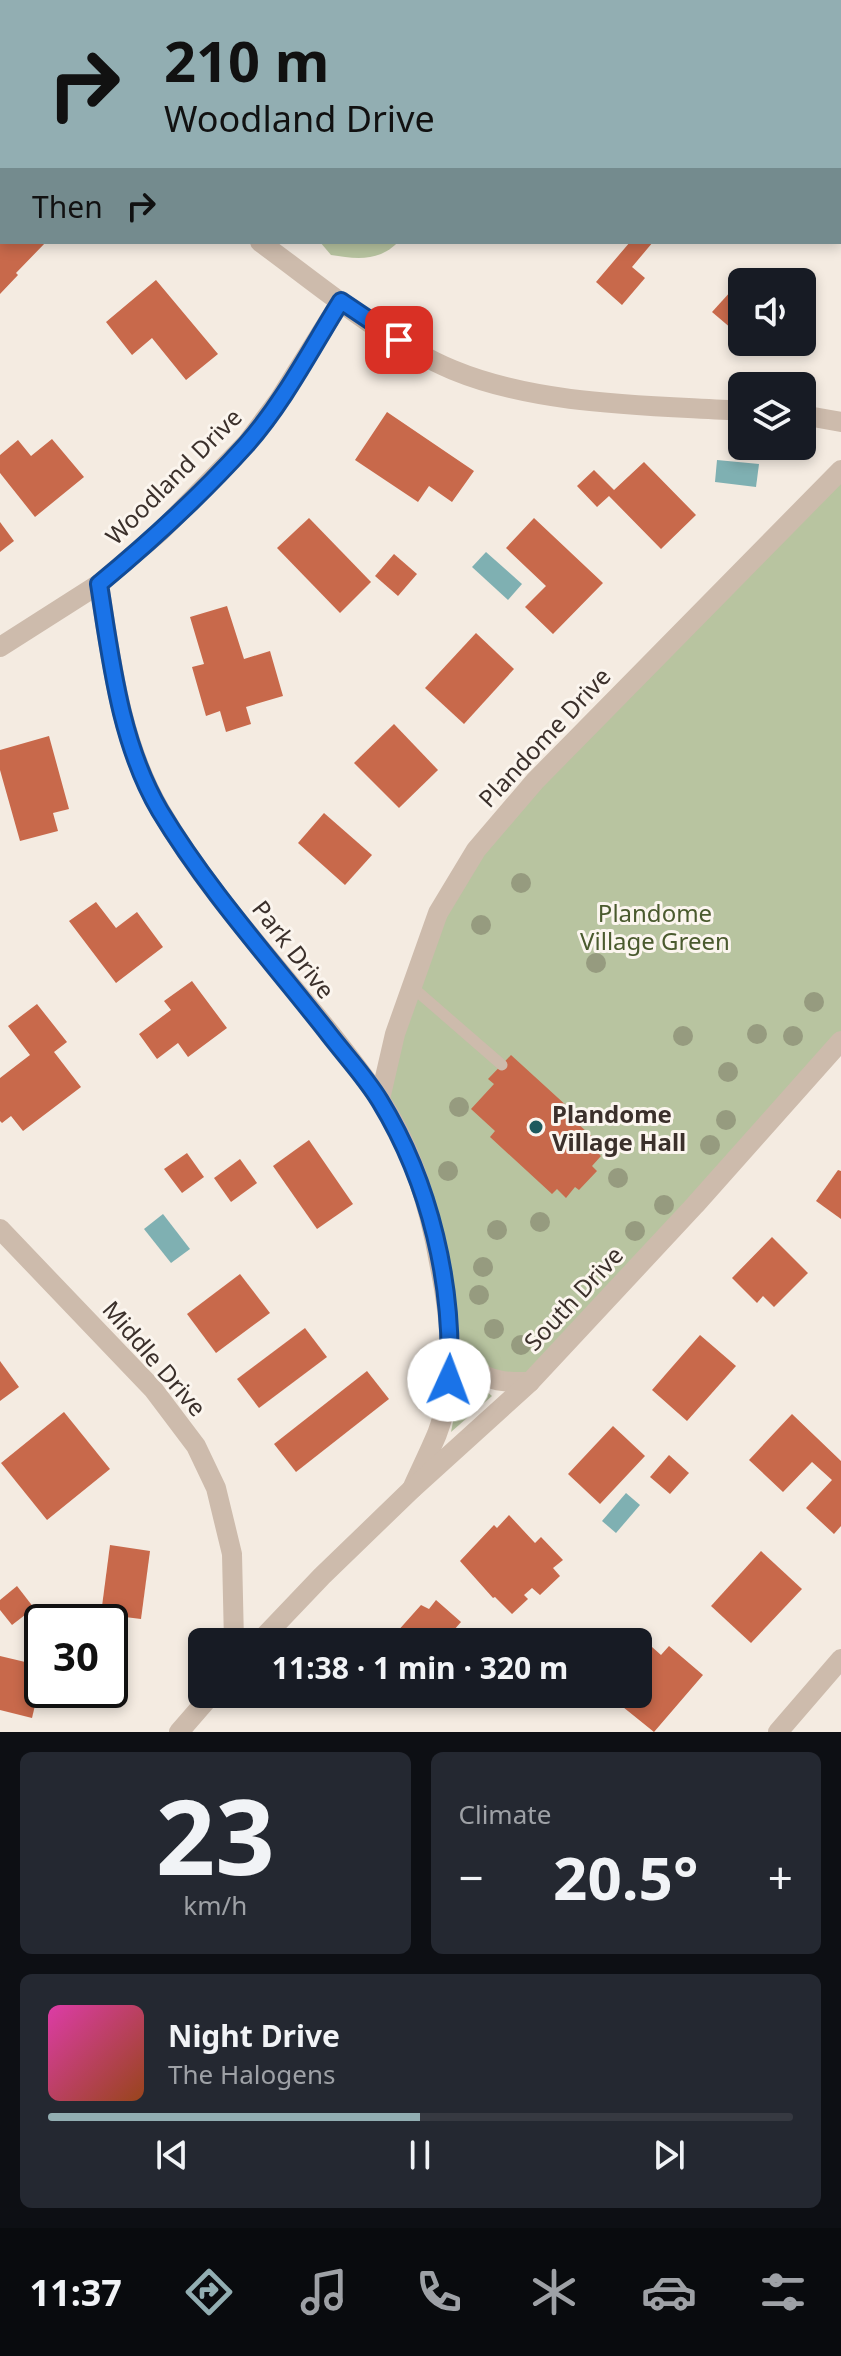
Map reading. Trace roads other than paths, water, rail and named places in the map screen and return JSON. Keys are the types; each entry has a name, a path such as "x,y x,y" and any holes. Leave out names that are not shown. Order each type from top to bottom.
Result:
{"street":[{"path":"263,244 341,301 428,358 455,370 520,390 607,402 728,410"},
{"name":"Woodland Drive","path":"0,647 99,584 160,532 247,443 279,400 341,301"},
{"path":"816,418 841,422"},
{"name":"Plandome Drive","path":"380,1099 395,1034 438,913 476,850 506,813 841,470"},
{"name":"Park Drive","path":"99,584 127,733 141,773 159,809 218,895 380,1099 407,1152 432,1223 451,1344 445,1407 412,1489"},
{"name":"South Drive","path":"272,1628 412,1489 530,1382 695,1205 841,1041"},
{"name":"Middle Drive","path":"0,1229 153,1389 196,1446 216,1488 232,1554 234,1628"},
{"path":"451,1344 467,1362 491,1380 530,1382"},
{"path":"778,1732 841,1659"},
{"path":"179,1732 200,1708"}],"lane":[{"path":"411,986 502,1065"}],"water":[{"path":"717,460 759,464 756,487 715,482"},
{"path":"486,552 522,584 508,600 472,567"},
{"path":"163,1214 190,1249 171,1263 144,1229"},
{"path":"626,1493 640,1505 616,1533 602,1521"}],"place":[{"name":"Plandome Village Hall","path":"536,1127"}],"park label":[{"name":"Plandome Village Green","path":"655,926"}]}
